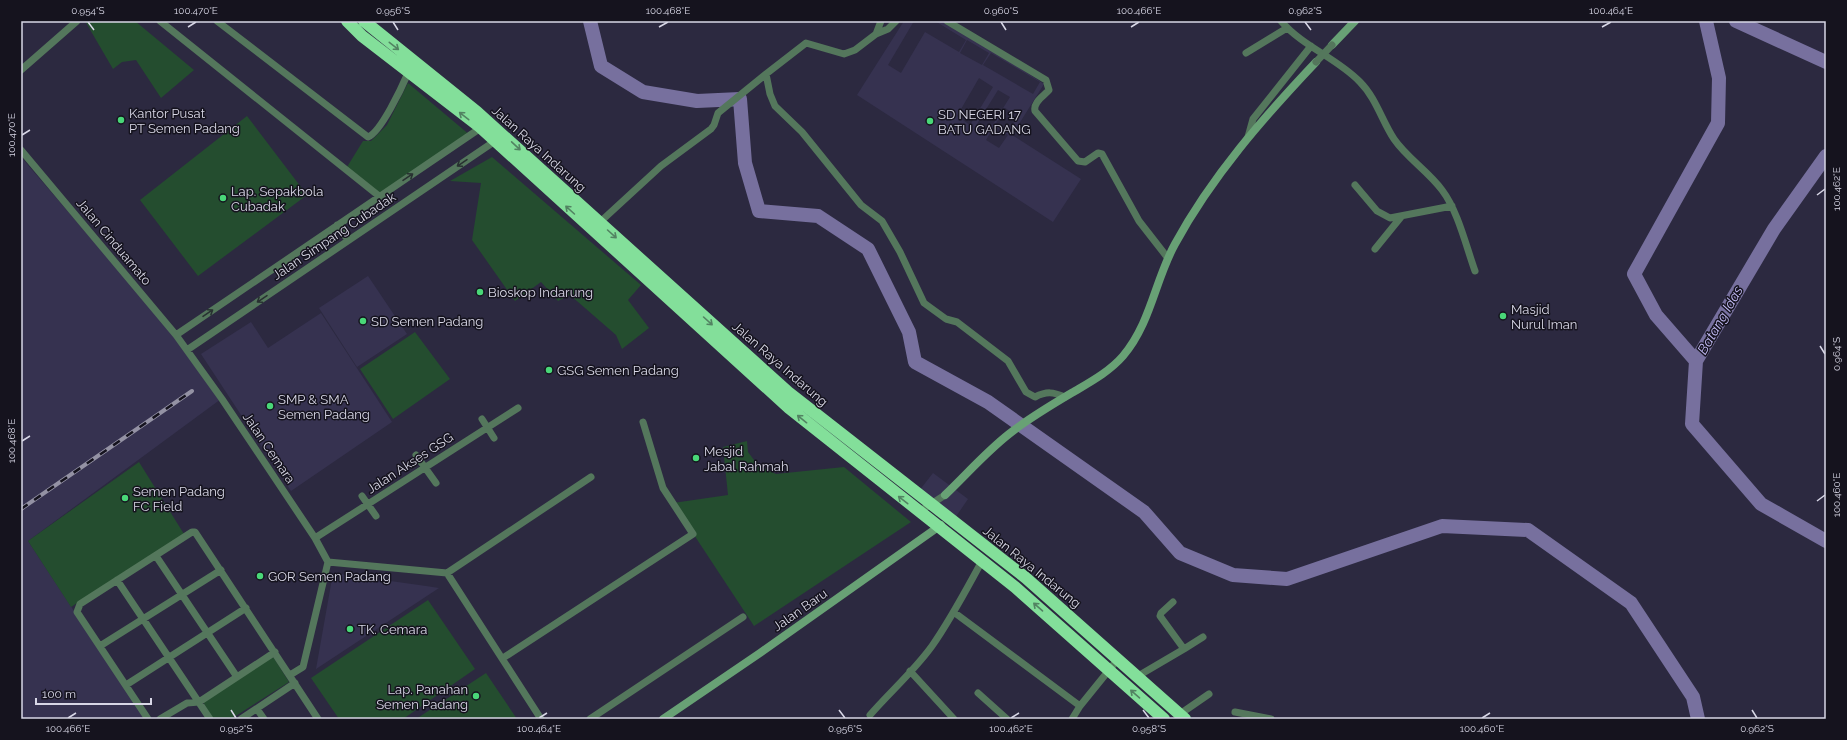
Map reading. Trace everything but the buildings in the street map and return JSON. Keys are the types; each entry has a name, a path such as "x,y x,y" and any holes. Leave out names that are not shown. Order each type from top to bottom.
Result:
{"highway":[{"name":"Jalan Raya Indarung","path":"347,21 362,36 408,73 480,127 499,138 599,223 788,392 1026,578 1183,717"},
{"name":"Jalan Raya Indarung","path":"364,21 492,125 499,138 789,408 1015,587 1164,719"}],"street":[{"path":"21,70 77,21"},
{"path":"160,21 379,196"},
{"path":"218,21 368,137 373,134 388,114 408,73"},
{"path":"876,34 881,21"},
{"path":"599,223 661,166 711,129 714,125 716,117 724,109 754,83 806,43 844,54 855,50 876,34 888,29 896,21"},
{"path":"947,21 1046,80 1049,90 1036,103 1034,107 1035,111 1078,161 1085,162 1098,153 1102,154 1139,221 1168,257"},
{"path":"1281,21 1287,28 1361,82 1370,94 1395,140 1438,184 1452,206 1475,271"},
{"path":"924,516 939,510 945,495 1009,434 1114,366 1136,338 1148,315 1168,257 1183,228 1215,180 1248,137 1355,21"},
{"path":"1246,53 1287,28"},
{"path":"1248,137 1253,119 1311,46"},
{"path":"766,74 770,94 775,106 802,132 861,205 882,221 900,252 924,303 946,319 957,322 1008,361 1026,392 1035,397 1044,393 1052,392 1062,399"},
{"path":"480,127 492,125"},
{"name":"Jalan Simpang Cubadak","path":"176,335 480,127"},
{"name":"Jalan Simpang Cubadak","path":"187,350 499,138"},
{"name":"Jalan Cinduamato","path":"21,150 187,350"},
{"path":"1355,185 1377,211 1383,216 1390,218 1452,206"},
{"path":"1375,249 1401,217"},
{"path":"337,225 348,240"},
{"name":"Jalan Cemara","path":"187,350 315,538 328,562"},
{"name":"Jalan Akses GSG","path":"315,538 518,408"},
{"path":"482,419 494,438"},
{"path":"503,658 693,534 663,488 643,422"},
{"path":"416,455 436,483"},
{"path":"290,675 303,668 328,562 447,573 591,477"},
{"path":"924,516 939,510 945,495"},
{"path":"362,496 376,516"},
{"name":"Jalan Baru","path":"663,719 760,653 939,527 939,510"},
{"path":"148,719 77,612 80,604 192,532 195,532 221,570 318,719"},
{"path":"156,556 237,677"},
{"name":"Jalan Raya Indarung","path":"870,715 931,648 955,613 960,598 982,562"},
{"path":"100,646 221,570"},
{"path":"447,573 541,719"},
{"path":"117,580 210,719"},
{"path":"1173,602 1161,613 1160,616 1184,649"},
{"path":"126,685 246,608"},
{"path":"955,613 1080,706"},
{"path":"590,719 743,617"},
{"path":"1138,676 1203,637"},
{"path":"160,719 187,703 199,702 274,652"},
{"path":"1072,719 1080,706 1118,659"},
{"path":"910,671 954,719"},
{"path":"241,719 295,683"},
{"path":"978,693 1007,719"},
{"path":"1183,717 1209,694"},
{"path":"257,709 264,719"},
{"path":"1235,712 1271,719"}],"shaded area":[{"name":"SD NEGERI 17 BATU GADANG","path":"904,21 914,21 888,65 901,73 925,32 959,52 966,40 935,21 947,21 1044,84 1012,135 1081,179 1053,222 857,95","holes":["967,40 989,53 982,65 960,53","991,53 1040,82 1033,94 983,65","979,78 993,87 970,125 957,116","998,90 1010,97 987,134 975,127","1005,108 1018,116 1007,133 995,125","994,126 1008,135 999,148 986,140"]},
{"path":"21,157 177,338 221,399 28,541 145,719 21,719"},
{"name":"SD Semen Padang","path":"368,276 407,334 357,367 319,308"},
{"path":"321,313 392,422 291,491 201,354 251,322 268,348"},
{"path":"933,473 968,499 955,518 919,491"},
{"name":"TK. Cemara","path":"333,573 426,586 439,588 316,669"}],"green space":[{"path":"85,21 135,21 194,70 161,98 136,60 122,62 113,69"},
{"path":"408,83 471,136 382,195 347,167 363,141 371,141 387,125"},
{"name":"Lap. Sepakbola Cubadak","path":"247,116 307,195 198,276 140,200"},
{"path":"492,157 641,285 628,300 649,328 622,349 616,335 570,295 558,301 541,282 515,301 472,240 481,183 450,181"},
{"path":"415,332 450,379 393,419 360,369"},
{"path":"747,441 748,452 757,464 776,474 844,467 911,522 754,626 673,503 728,495 723,447"},
{"name":"Semen Padang FC Field","path":"139,462 184,534 71,607 28,541"},
{"path":"428,600 475,669 403,719 339,719 311,678"},
{"path":"271,657 274,658 289,682 231,719 213,719 203,702"},
{"name":"Lap. Panahan Semen Padang","path":"486,673 517,719 416,719"}],"waterway":[{"path":"590,21 601,66 643,92 697,101 740,99 745,163 759,211 818,216 868,249 909,332 915,362 988,402 1144,512 1180,553 1233,575 1287,579 1442,526 1528,530 1631,603 1693,697 1698,719"},
{"path":"1696,361 1656,315 1634,274 1718,123 1719,78 1706,21"},
{"name":"Batang Idas","path":"1736,21 1826,62"},
{"name":"Batang Idas","path":"1826,156 1774,229 1696,361 1692,424 1761,504 1826,541"}],"railway":[{"path":"21,509 192,391"}],"place":[{"name":"Kantor Pusat PT Semen Padang","path":"121,120"},
{"name":"SD NEGERI 17 BATU GADANG","path":"930,121"},
{"name":"Lap. Sepakbola Cubadak","path":"223,198"},
{"name":"Bioskop Indarung","path":"480,292"},
{"name":"Masjid Nurul Iman","path":"1503,316"},
{"name":"SD Semen Padang","path":"363,321"},
{"name":"GSG Semen Padang","path":"549,370"},
{"name":"SMP & SMA Semen Padang","path":"270,406"},
{"name":"Mesjid Jabal Rahmah","path":"696,458"},
{"name":"Semen Padang FC Field","path":"125,498"},
{"name":"GOR Semen Padang","path":"260,576"},
{"name":"TK. Cemara","path":"350,629"},
{"name":"Lap. Panahan Semen Padang","path":"476,696"}]}
